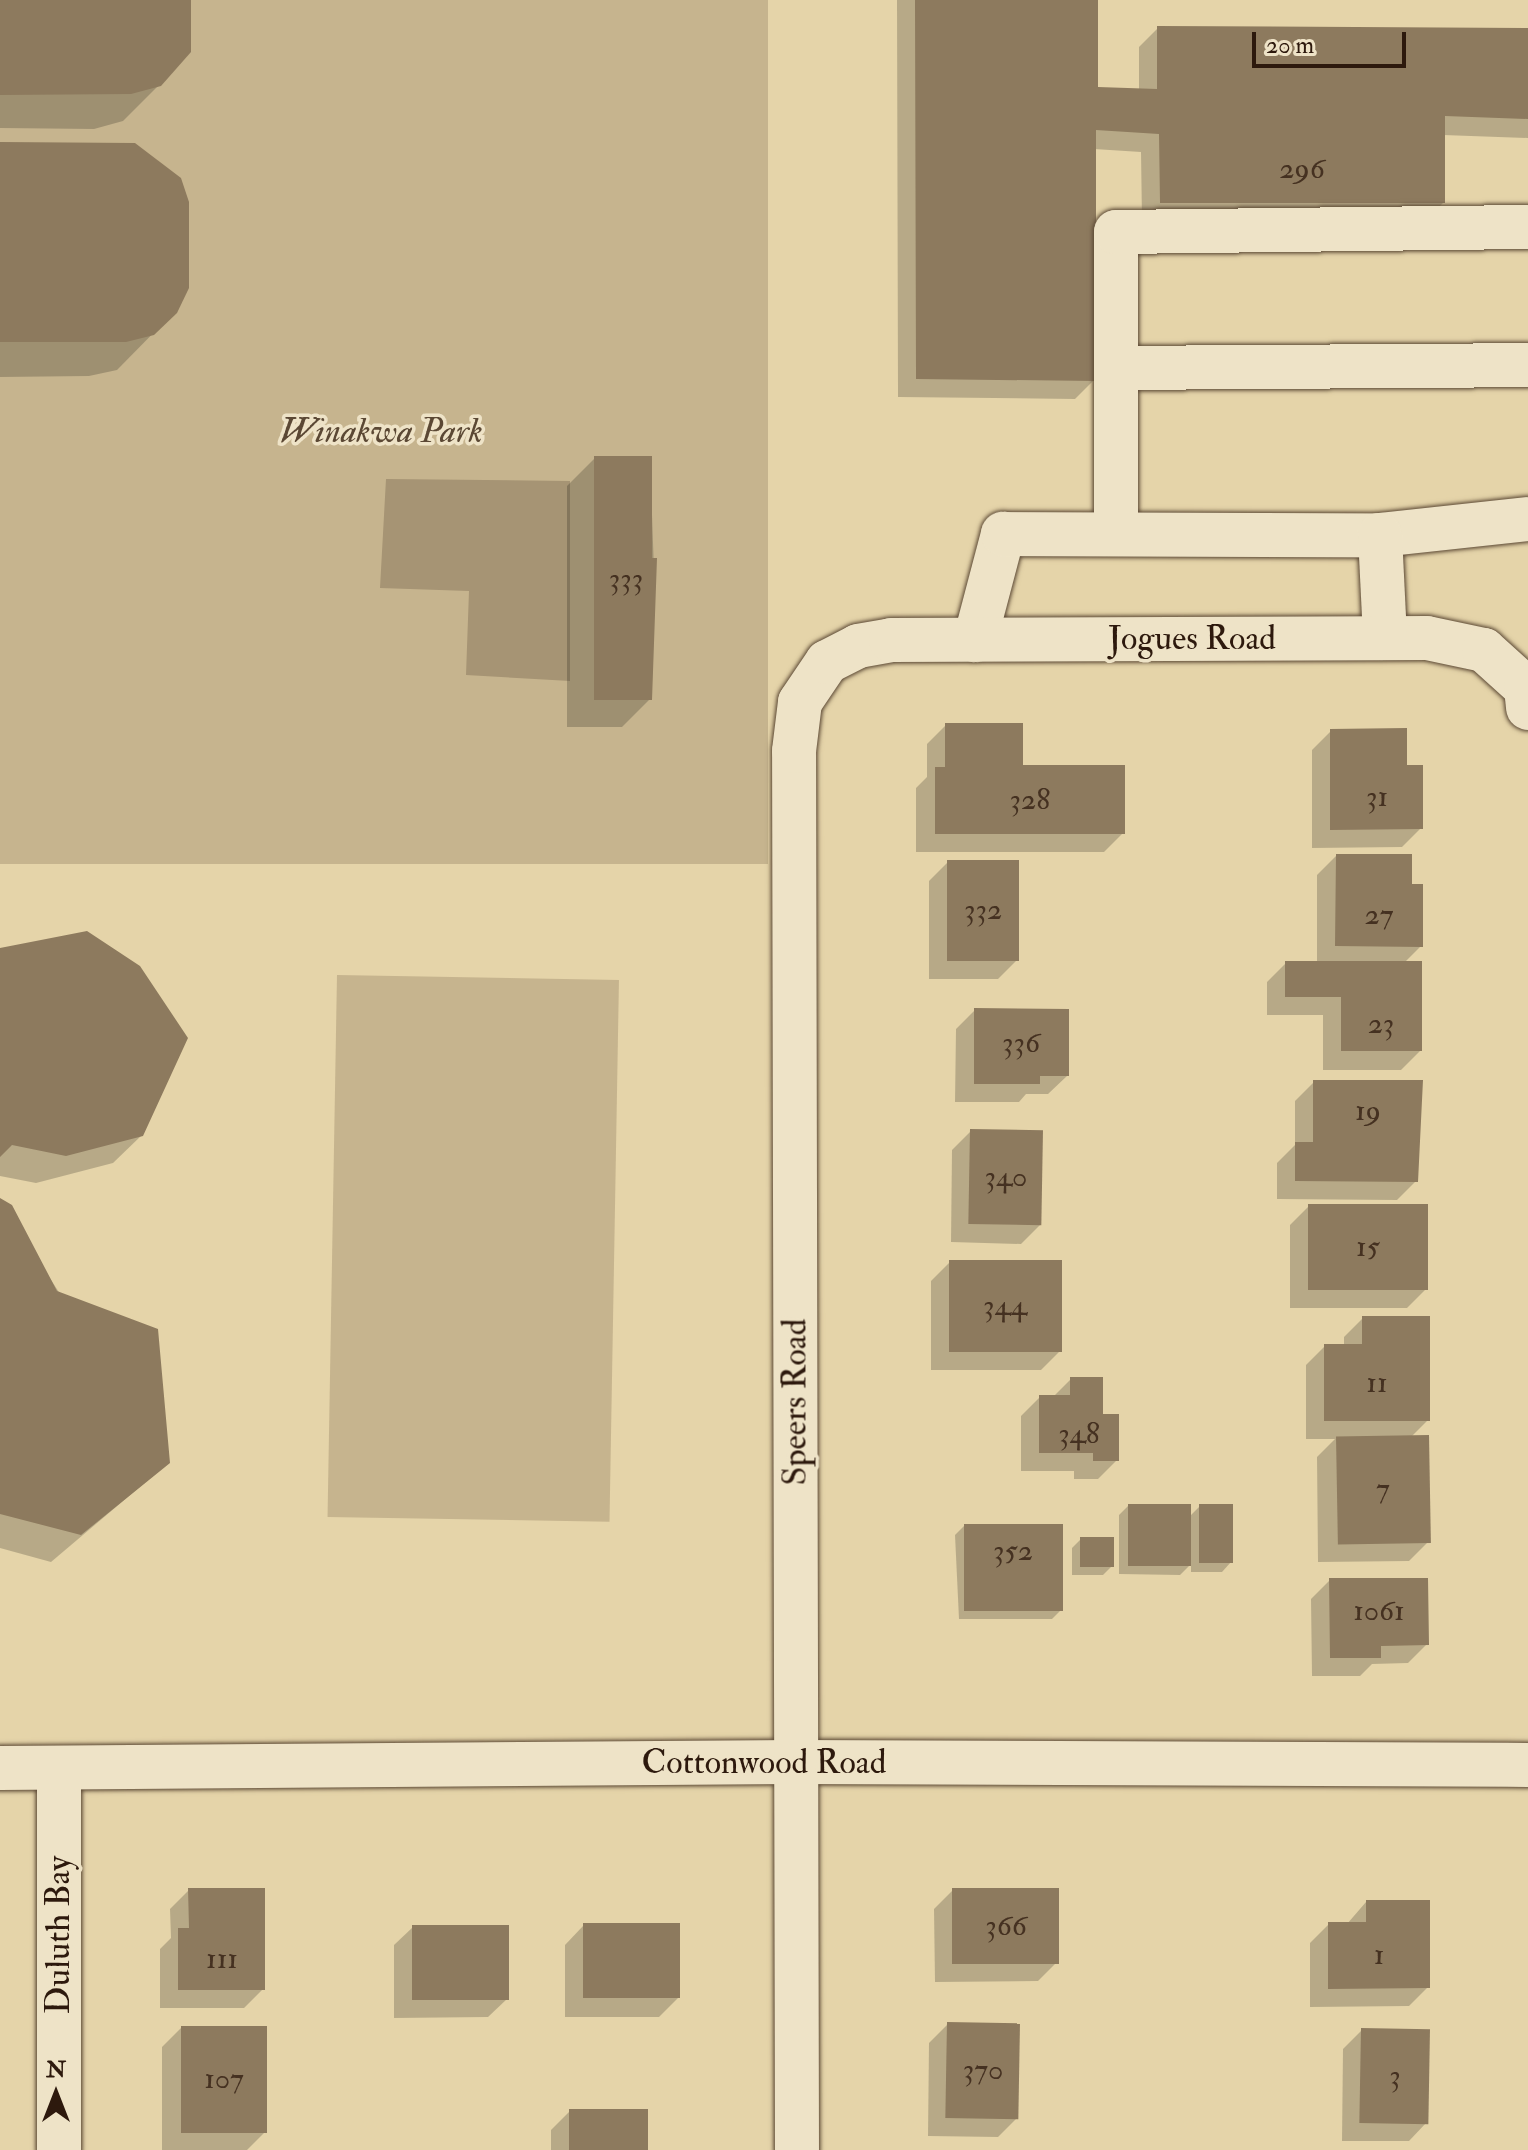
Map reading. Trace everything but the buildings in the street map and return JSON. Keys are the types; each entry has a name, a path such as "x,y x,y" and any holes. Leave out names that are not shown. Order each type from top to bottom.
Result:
{"street":[{"path":"1116,534 1116,232 1528,227"},
{"path":"1116,368 1528,365"},
{"path":"975,640 1003,534 1380,535 1528,519"},
{"path":"1380,535 1385,638"},
{"name":"Jogues Road","path":"827,662 858,646 891,640 1427,638 1484,650 1526,688 1528,708"},
{"name":"Speers Road","path":"797,2150 794,751 800,702 827,662"},
{"name":"Cottonwood Road","path":"0,1768 795,1762 1528,1765"},
{"name":"Duluth Bay","path":"59,1769 59,2150"}],"green space":[{"name":"Winakwa Park","path":"0,0 768,0 768,864 0,864"},
{"path":"337,975 619,980 609,1522 328,1517"}],"shaded area":[{"path":"386,479 570,481 570,681 466,675 469,591 380,588"}]}
